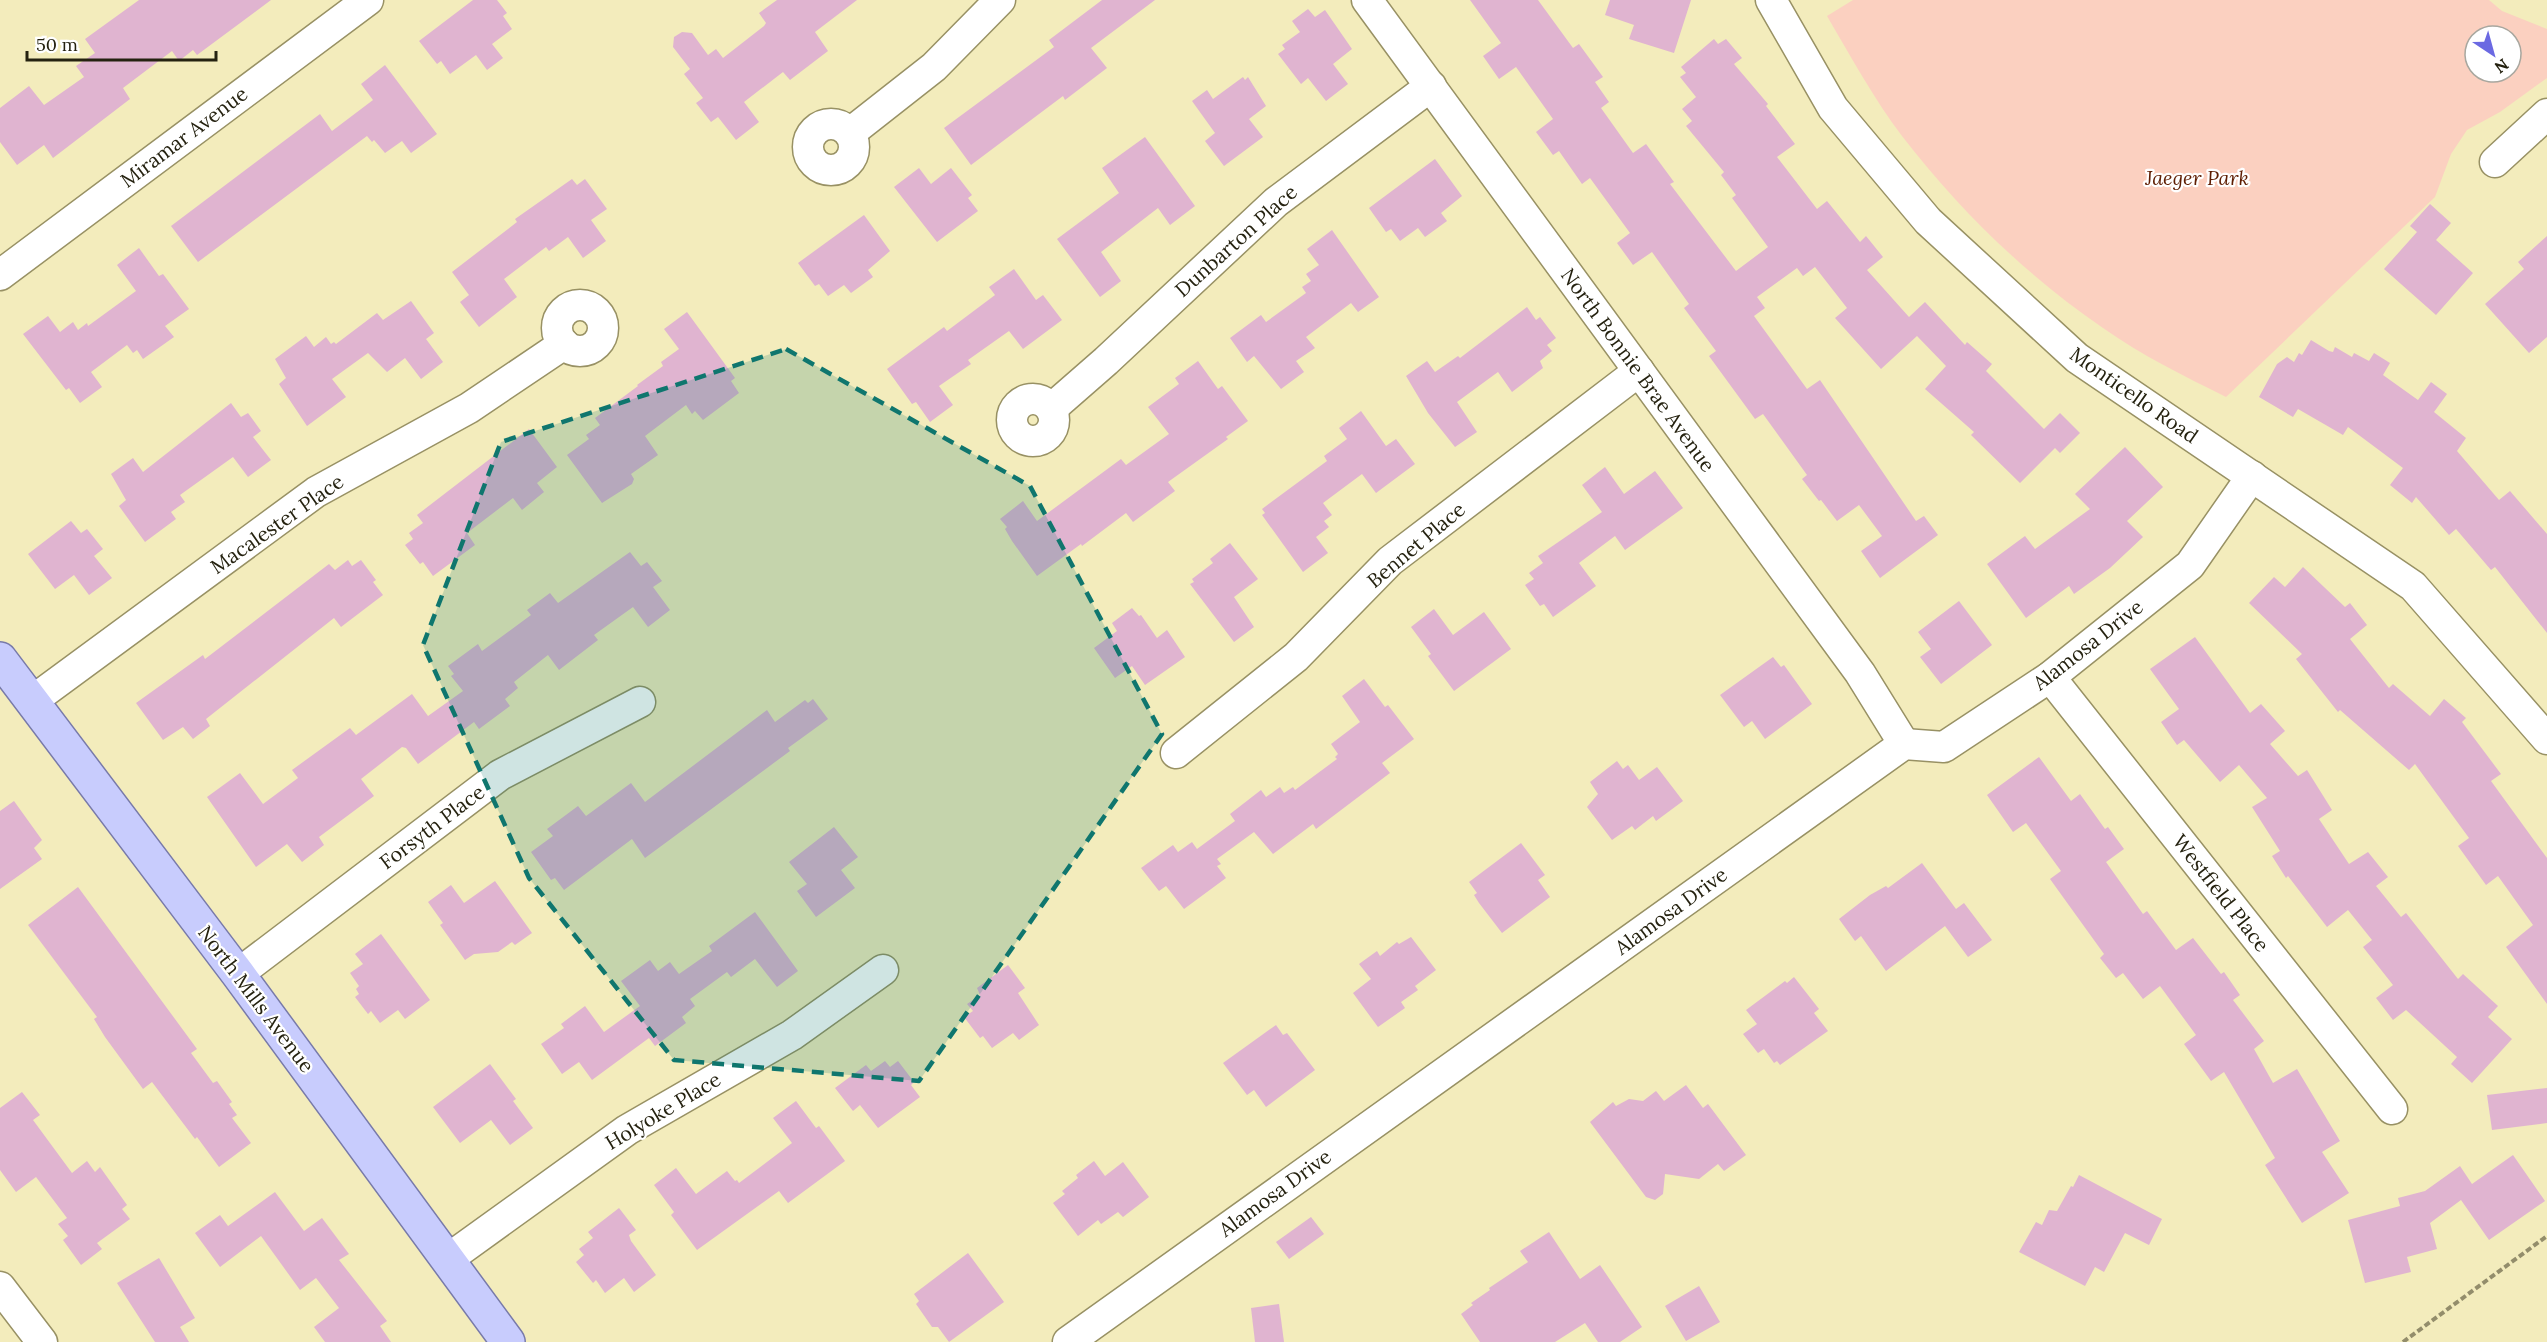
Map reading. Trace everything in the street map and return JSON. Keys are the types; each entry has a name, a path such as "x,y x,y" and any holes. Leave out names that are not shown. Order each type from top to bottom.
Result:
{"main road":[{"name":"North Mills Avenue","path":"0,659 238,974 508,1342"}],"street":[{"name":"Miramar Avenue","path":"0,275 368,0"},
{"path":"850,133 934,67 1000,0"},
{"name":"Monticello Road","path":"1771,0 1833,108 1928,221 2077,358 2413,586 2547,739"},
{"name":"North Bonnie Brae Avenue","path":"1375,3 1431,86 1860,673 1904,744"},
{"name":"Dunbarton Place","path":"1051,409 1107,361 1276,202 1431,86"},
{"path":"2495,162 2547,114"},
{"name":"Macalester Place","path":"32,701 316,492 469,408 564,344"},
{"name":"Bennet Place","path":"1176,753 1296,657 1390,561 1639,371"},
{"name":"Alamosa Drive","path":"1068,1342 1904,744 1944,747 2050,677 2190,565 2252,476"},
{"name":"Westfield Place","path":"2050,677 2392,1108"},
{"name":"Forsyth Place","path":"238,974 500,776 640,702"},
{"name":"Holyoke Place","path":"448,1259 627,1130 792,1035 883,970"},
{"path":"0,1287 42,1342"}],"path":[{"path":"2403,1342 2547,1236"}],"highlighted area":[{"path":"786,349 1030,486 1162,734 919,1081 674,1060 529,878 423,645 501,442"}],"green space":[{"name":"Jaeger Park","path":"1853,0 2489,0 2502,11 2547,29 2547,78 2500,112 2467,130 2451,154 2435,197 2226,397 2163,365 2117,338 2047,286 1995,240 1947,190 1902,136 1872,93 1827,16"}],"building":[{"path":"139,0 271,0 197,55 193,50 179,61 172,51 123,88 130,99 53,158 44,145 17,165 0,142 0,108 29,86 44,105 84,77 76,66 95,53 85,39"},
{"path":"473,0 497,0 507,13 503,16 512,29 492,44 503,58 487,70 476,55 450,74 441,61 437,64 419,41"},
{"path":"777,0 857,0 815,32 828,51 790,80 783,72 744,102 759,122 736,140 718,117 711,122 696,103 703,98 684,74 690,69 673,47 674,37 682,32 692,33 708,55 716,49 723,58 764,26 766,23 759,13"},
{"path":"1102,0 1155,0 1091,48 1107,68 1065,100 1063,96 971,165 944,128 1054,47 1049,40"},
{"path":"1470,0 1538,0 1573,48 1579,44 1603,77 1595,82 1609,102 1601,108 1633,153 1646,144 1674,182 1670,184 1736,271 1768,247 1732,198 1736,195 1721,175 1724,172 1686,126 1692,121 1682,109 1696,97 1680,77 1686,73 1681,67 1714,39 1718,44 1726,39 1742,58 1734,64 1768,104 1766,106 1795,144 1777,157 1817,209 1827,201 1860,242 1866,236 1883,257 1867,270 1909,317 1925,302 1965,345 1967,342 1992,364 1986,371 2044,429 2060,413 2080,433 2060,453 2055,448 2020,483 1971,435 1974,432 1925,389 1946,366 1917,336 1881,369 1835,318 1847,308 1815,267 1803,276 1797,268 1757,297 1765,308 1754,316 1807,389 1820,380 1916,521 1924,516 1938,535 1880,578 1861,551 1882,536 1859,505 1837,521 1802,479 1807,475 1763,414 1755,419 1709,356 1716,351 1684,308 1689,304 1652,252 1633,265 1617,243 1630,233 1590,178 1582,184 1559,151 1553,155 1536,132 1553,119 1516,67 1499,79 1483,56 1501,43"},
{"path":"1610,0 1691,0 1674,53 1629,39 1634,25 1605,15"},
{"path":"1308,9 1315,17 1325,10 1352,49 1333,64 1348,84 1326,101 1308,78 1301,84 1278,54 1285,49 1282,45 1300,32 1292,21"},
{"path":"385,65 437,134 411,153 402,141 385,153 374,140 372,142 367,136 198,262 171,226 320,114 332,131 373,100 361,84"},
{"path":"1243,77 1245,80 1248,77 1266,106 1249,119 1263,137 1224,166 1205,141 1215,133 1192,101 1207,90 1213,99"},
{"path":"1145,137 1195,206 1170,225 1158,208 1101,252 1121,281 1100,297 1057,239 1119,193 1102,168"},
{"path":"1435,159 1462,196 1441,213 1447,221 1425,237 1418,228 1400,241 1391,229 1386,232 1369,208"},
{"path":"919,168 931,184 951,168 972,195 968,198 978,211 937,242 894,187"},
{"path":"572,179 577,185 585,179 607,209 591,220 606,241 583,258 568,237 549,251 546,247 504,279 517,297 479,327 460,302 469,295 452,272 517,222 515,219"},
{"path":"2430,204 2451,223 2436,240 2473,273 2436,315 2384,269 2417,232 2410,226"},
{"path":"864,215 890,251 868,270 873,277 851,293 844,285 828,296 819,284 815,286 798,263"},
{"path":"1332,230 1379,297 1358,312 1351,303 1306,337 1315,348 1296,361 1304,372 1281,389 1254,356 1247,362 1230,338 1261,315 1266,322 1306,293 1302,287 1311,281 1306,274 1319,265 1307,249"},
{"path":"2547,236 2547,337 2529,353 2485,304 2524,269 2518,262"},
{"path":"139,248 159,276 163,274 189,309 165,326 174,337 143,359 137,350 133,353 127,345 91,372 102,387 80,403 69,388 66,390 23,334 48,316 60,332 73,322 78,330 87,323 88,326 136,291 117,265"},
{"path":"1014,269 1036,300 1043,295 1062,320 1023,349 1009,331 968,360 971,364 939,386 953,405 930,422 916,402 912,404 887,369 944,327 947,331 995,295 989,287"},
{"path":"411,301 434,333 426,339 443,362 421,379 405,358 387,372 368,353 332,379 346,397 307,426 279,384 286,378 275,359 306,336 314,347 326,337 331,344 334,342 336,344 377,313 383,320"},
{"path":"1527,307 1536,320 1540,317 1556,338 1547,345 1552,351 1540,361 1543,368 1512,392 1498,372 1457,402 1477,432 1455,447 1428,413 1406,376 1427,361 1435,372 1458,356 1460,358"},
{"path":"687,312 735,378 731,381 739,393 703,420 695,411 692,414 686,405 645,436 658,455 631,474 634,479 632,484 602,503 567,455 589,439 586,435 600,425 595,418 663,366 661,362 679,349 664,329"},
{"path":"2311,340 2329,351 2333,352 2335,347 2352,357 2354,353 2369,361 2374,353 2390,363 2383,375 2418,400 2431,382 2447,394 2434,412 2466,438 2457,451 2499,500 2510,491 2547,534 2547,633 2495,567 2491,570 2456,529 2449,535 2416,497 2412,503 2390,485 2403,468 2348,427 2343,435 2298,409 2293,417 2259,397 2277,364 2287,357 2294,362 2299,353 2302,355"},
{"path":"1198,361 1218,389 1222,386 1248,421 1226,437 1228,439 1168,482 1175,491 1133,522 1126,513 1037,576 1012,541 1005,529 1007,527 1000,519 1023,501 1037,521 1121,459 1126,465 1169,434 1148,407 1179,384 1175,378"},
{"path":"231,403 241,417 248,413 261,431 253,437 271,460 248,477 233,457 180,495 185,502 171,512 176,519 145,542 119,506 126,500 111,474 133,458 143,472"},
{"path":"1361,411 1386,446 1396,439 1415,464 1376,493 1362,474 1323,503 1332,515 1324,521 1329,527 1316,537 1328,553 1303,572 1262,515 1265,513 1262,509 1327,461 1324,456 1347,439 1339,428"},
{"path":"529,429 557,467 537,483 544,492 522,510 513,498 467,533 475,545 433,576 423,562 420,564 405,545 413,539 409,533 423,523 417,515"},
{"path":"2125,447 2163,487 2127,521 2143,537 2110,568 2074,594 2069,586 2026,618 1987,564 2025,536 2035,549 2090,509 2075,494"},
{"path":"1605,467 1624,494 1655,471 1683,508 1625,550 1615,536 1579,563 1596,586 1553,617 1544,604 1540,606 1525,585 1534,579 1529,573 1543,563 1538,556 1602,512 1582,485"},
{"path":"71,521 81,533 87,529 103,549 94,556 112,578 89,595 74,575 55,589 28,554"},
{"path":"1230,543 1258,579 1234,597 1254,627 1234,642 1190,584 1194,582 1192,579 1213,563 1210,559"},
{"path":"630,552 641,566 647,562 662,581 653,587 670,610 648,627 633,607 594,635 598,640 559,670 548,655 514,682 518,688 505,699 510,706 479,729 474,722 418,764 406,748 402,747 361,779 374,796 319,837 324,845 302,862 287,844 256,867 207,797 240,773 263,804 298,778 292,770 350,728 356,735 412,694 428,716 463,691 451,676 454,674 448,666 478,644 482,651 531,615 527,610 550,593 558,603"},
{"path":"348,560 352,566 361,560 376,580 373,582 383,595 341,627 334,618 206,719 210,726 193,739 183,727 163,740 136,703 203,655 205,659 329,564 335,570"},
{"path":"2303,567 2345,607 2350,603 2367,625 2350,639 2389,688 2393,684 2430,716 2444,699 2466,718 2462,722 2501,774 2491,781 2547,858 2547,1004 2506,947 2533,925 2498,876 2486,885 2458,846 2469,838 2415,764 2409,770 2340,710 2338,712 2296,659 2302,654 2249,603 2274,577 2285,587"},
{"path":"1959,601 1992,645 1941,684 1920,657 1931,649 1918,632"},
{"path":"1132,608 1139,616 1141,615 1157,638 1167,630 1185,657 1145,685 1132,666 1115,678 1094,648 1117,631 1112,623"},
{"path":"1434,609 1453,635 1484,612 1511,649 1454,691 1428,656 1431,654 1411,627"},
{"path":"2195,637 2250,713 2261,704 2285,731 2270,744 2298,776 2307,770 2332,810 2319,819 2349,864 2368,852 2388,877 2376,886 2401,917 2406,913 2458,979 2463,974 2498,1006 2488,1017 2512,1039 2472,1083 2451,1064 2457,1057 2406,1010 2393,1020 2376,998 2393,985 2363,947 2372,940 2348,910 2327,927 2288,876 2286,878 2272,856 2280,851 2252,807 2267,798 2239,765 2220,782 2184,740 2177,745 2161,722 2179,709 2150,669"},
{"path":"1773,657 1781,667 1784,665 1812,704 1765,739 1752,721 1744,727 1720,695"},
{"path":"1364,679 1414,739 1382,763 1390,773 1316,829 1313,824 1273,854 1254,832 1217,859 1221,864 1217,866 1226,878 1184,909 1166,886 1159,891 1141,868 1173,845 1178,852 1192,842 1197,849 1235,821 1230,814 1261,790 1266,797 1280,787 1284,793 1293,787 1295,790 1337,759 1335,757 1338,754 1331,744 1360,722 1342,696"},
{"path":"813,699 828,719 788,748 790,751 645,858 632,839 564,890 555,878 551,880 531,852 553,836 547,829 578,806 586,816 631,783 645,802 767,710 775,722 805,700 808,703"},
{"path":"2039,757 2071,801 2080,794 2105,829 2108,827 2124,849 2106,862 2143,914 2147,911 2176,950 2193,938 2221,974 2224,972 2240,995 2233,1000 2264,1041 2254,1049 2273,1083 2297,1069 2340,1141 2322,1152 2349,1193 2302,1223 2265,1165 2275,1158 2224,1072 2211,1081 2184,1044 2196,1035 2160,986 2143,999 2123,973 2116,978 2100,958 2104,954 2050,879 2061,871 2026,823 2013,832 1987,795"},
{"path":"1617,761 1623,769 1628,765 1639,780 1657,767 1683,801 1656,821 1653,816 1635,830 1632,826 1612,840 1587,807 1598,794 1590,782"},
{"path":"14,801 42,840 34,848 42,859 0,889 0,811"},
{"path":"834,827 858,857 841,870 855,888 816,917 797,891 807,884 789,862"},
{"path":"1521,843 1545,875 1538,880 1550,897 1502,933 1479,903 1474,895 1477,893 1469,882"},
{"path":"1922,863 1956,909 1964,903 1992,940 1968,957 1945,926 1886,971 1861,936 1855,941 1839,919 1870,895 1886,886 1888,888"},
{"path":"495,881 532,933 515,945 512,942 498,952 474,954 465,960 440,925 443,923 428,902 451,885 464,903"},
{"path":"78,887 197,1049 191,1053 213,1083 217,1081 232,1102 229,1104 237,1115 232,1118 251,1143 219,1167 152,1082 143,1089 105,1037 94,1019 97,1017 28,925"},
{"path":"755,912 798,971 777,987 755,959 731,977 727,972 690,999 695,1006 682,1017 686,1023 655,1046 649,1038 592,1080 579,1062 562,1074 541,1044 564,1028 561,1024 585,1006 604,1032 640,1006 621,981 650,960 658,971 670,962 679,974 712,951 709,946"},
{"path":"381,934 430,1000 405,1019 398,1010 380,1023 371,1011 368,1014 355,997 359,994 356,989 359,986 350,973 363,964 355,954"},
{"path":"1411,937 1436,970 1415,986 1418,990 1401,1002 1405,1008 1378,1027 1353,993 1371,979 1359,964 1377,951 1380,956 1397,942 1399,944"},
{"path":"1008,965 1025,988 1018,993 1039,1025 1019,1040 1013,1033 992,1048 983,1036 980,1038 964,1017 973,1011 967,1004 980,995 977,988"},
{"path":"1794,977 1819,1009 1814,1013 1828,1031 1780,1065 1777,1061 1774,1063 1764,1049 1758,1053 1743,1034 1757,1024 1746,1010 1785,981 1787,983"},
{"path":"1276,1025 1283,1035 1287,1033 1315,1070 1266,1107 1254,1090 1247,1095 1223,1063"},
{"path":"885,1061 890,1067 898,1061 914,1082 911,1085 920,1097 878,1128 860,1105 853,1111 835,1088 866,1065 871,1071"},
{"path":"490,1064 516,1099 513,1101 533,1128 510,1145 491,1120 460,1143 433,1107"},
{"path":"1686,1085 1703,1108 1708,1104 1746,1155 1724,1171 1718,1164 1699,1179 1665,1174 1663,1194 1655,1200 1646,1197 1590,1122 1613,1102 1616,1106 1629,1099 1643,1101 1656,1091 1664,1101"},
{"path":"2547,1088 2547,1123 2492,1130 2487,1095"},
{"path":"22,1092 40,1115 33,1120 72,1173 87,1161 95,1172 100,1167 127,1205 122,1209 130,1219 97,1243 102,1249 81,1265 63,1240 68,1236 58,1224 67,1218 36,1177 16,1192 0,1170 0,1108"},
{"path":"796,1101 816,1128 819,1126 845,1161 788,1203 779,1191 697,1250 671,1215 674,1212 654,1185 676,1168 696,1194 727,1171 739,1183 792,1143 773,1118"},
{"path":"2513,1155 2545,1201 2489,1240 2461,1200 2430,1223 2437,1249 2407,1257 2411,1272 2365,1283 2348,1220 2400,1206 2398,1198 2425,1191 2460,1166 2472,1184"},
{"path":"1094,1161 1105,1176 1123,1162 1149,1197 1123,1217 1118,1212 1101,1224 1098,1220 1078,1236 1053,1203 1065,1194 1062,1191 1078,1178 1076,1175"},
{"path":"2079,1175 2162,1219 2149,1245 2125,1233 2104,1272 2095,1267 2085,1286 2019,1252 2036,1222 2042,1225 2049,1210 2057,1211"},
{"path":"275,1192 304,1231 322,1218 349,1254 339,1260 387,1321 380,1326 391,1342 325,1342 314,1327 339,1308 316,1278 300,1290 261,1236 220,1267 195,1233 220,1215 228,1226"},
{"path":"619,1208 636,1230 629,1235 631,1241 656,1275 634,1292 624,1278 605,1293 596,1280 593,1283 576,1262 584,1255 579,1249 593,1238 588,1232"},
{"path":"1311,1217 1324,1234 1289,1259 1276,1242"},
{"path":"1549,1232 1580,1279 1600,1265 1642,1327 1620,1342 1598,1342 1585,1323 1555,1342 1480,1342 1461,1314 1473,1305 1471,1303 1490,1290 1489,1288 1528,1262 1520,1251"},
{"path":"968,1253 1004,1302 949,1342 938,1327 932,1327 916,1304 919,1301 914,1294"},
{"path":"159,1258 195,1318 180,1327 189,1342 155,1342 117,1283"},
{"path":"1699,1286 1720,1322 1686,1341 1665,1306"},
{"path":"1279,1304 1284,1342 1255,1342 1251,1308"}]}
